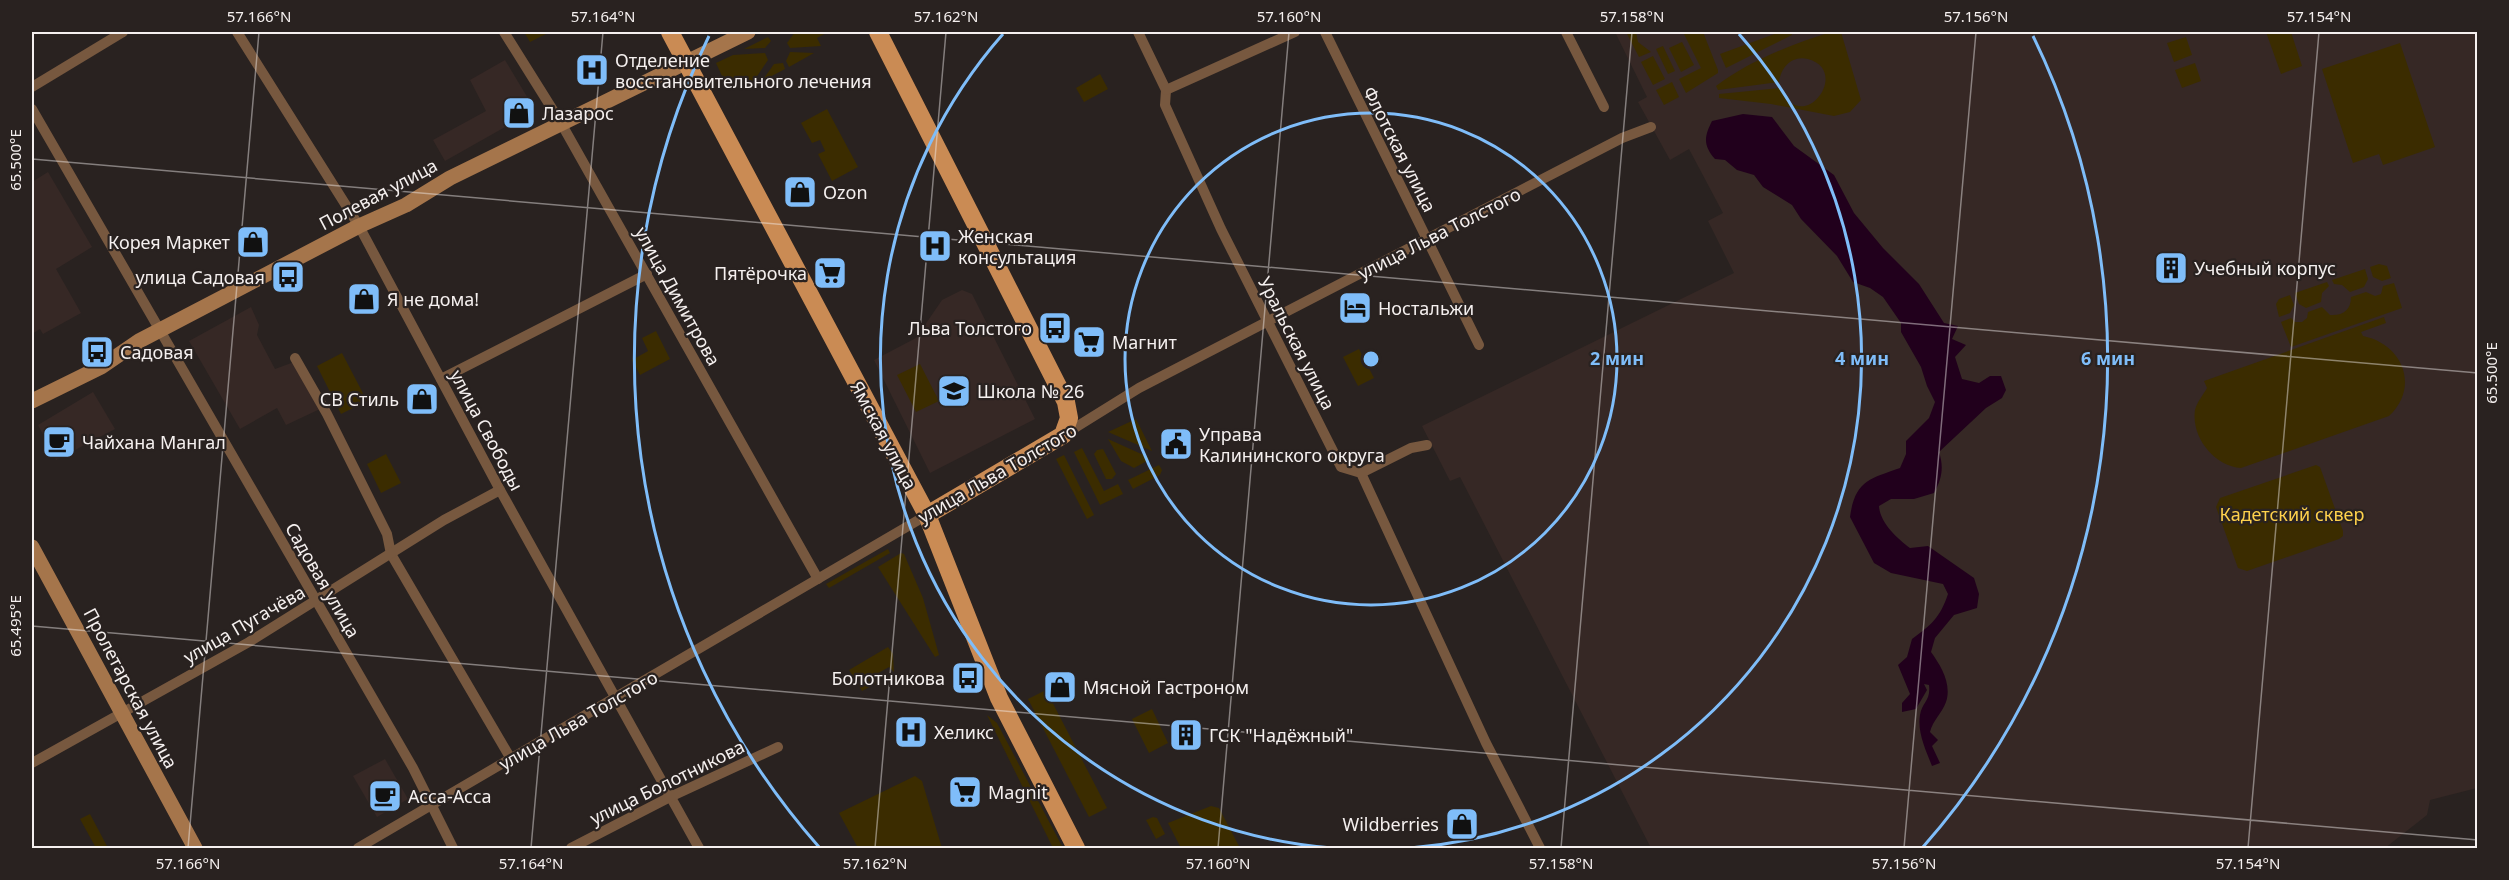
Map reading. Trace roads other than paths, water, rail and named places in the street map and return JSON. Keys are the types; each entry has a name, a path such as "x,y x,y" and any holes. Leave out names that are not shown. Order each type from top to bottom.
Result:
{"main road":[{"name":"Ямская улица","path":"670,32 927,514 999,698 1076,849"},
{"path":"878,32 1066,402 1069,418 1063,435"},
{"name":"улица Льва Толстого","path":"927,514 1063,435"}],"street":[{"path":"32,87 123,32"},
{"name":"улица Свободы","path":"237,32 359,226 500,490 699,849"},
{"name":"улица Димитрова","path":"504,32 561,123 818,579"},
{"name":"Полевая улица","path":"32,401 100,367 159,330 359,226 406,205 450,178 748,32"},
{"name":"Уральская улица","path":"1138,32 1166,90 1165,105 1221,228 1341,467 1361,473"},
{"path":"1166,90 1295,32"},
{"name":"Флотская улица","path":"1325,32 1479,345"},
{"path":"1566,32 1604,107"},
{"name":"Садовая улица","path":"32,109 433,805 453,849"},
{"name":"улица Льва Толстого","path":"1063,435 1140,388 1622,138 1651,127"},
{"path":"441,379 647,274"},
{"path":"295,358 327,414 387,534 391,554 511,759"},
{"path":"1427,445 1411,448 1361,473 1481,732 1540,849"},
{"name":"улица Пугачёва","path":"32,763 249,642 444,520 500,490"},
{"name":"улица Льва Толстого","path":"358,849 376,844 433,805 927,514"},
{"name":"Пролетарская улица","path":"32,546 195,849"},
{"name":"улица Болотникова","path":"571,849 670,797 778,747"}],"place":[{"name":"Отделение восстановительного лечения","path":"592,70"},
{"name":"Лазарос","path":"519,113"},
{"name":"Ozon","path":"800,192"},
{"name":"Корея Маркет","path":"253,242"},
{"name":"Женская консультация","path":"935,246"},
{"name":"Учебный корпус","path":"2171,268"},
{"name":"Пятёрочка","path":"830,273"},
{"name":"улица Садовая","path":"288,277"},
{"name":"Я не дома!","path":"364,299"},
{"name":"Ностальжи","path":"1355,308"},
{"name":"Льва Толстого","path":"1055,328"},
{"name":"Магнит","path":"1089,342"},
{"name":"Садовая","path":"97,352"},
{"name":"Школа № 26","path":"954,391"},
{"name":"СВ Стиль","path":"422,399"},
{"name":"Чайхана Мангал","path":"59,442"},
{"name":"Управа Калининского округа","path":"1176,444"},
{"name":"Болотникова","path":"968,678"},
{"name":"Мясной Гастроном","path":"1060,687"},
{"name":"Хеликс","path":"911,732"},
{"name":"ГСК \"Надёжный\"","path":"1186,735"},
{"name":"Magnit","path":"965,792"},
{"name":"Асса-Асса","path":"385,796"},
{"name":"Wildberries","path":"1462,824"}],"park label":[{"name":"Кадетский сквер","path":"2292,514"}]}
